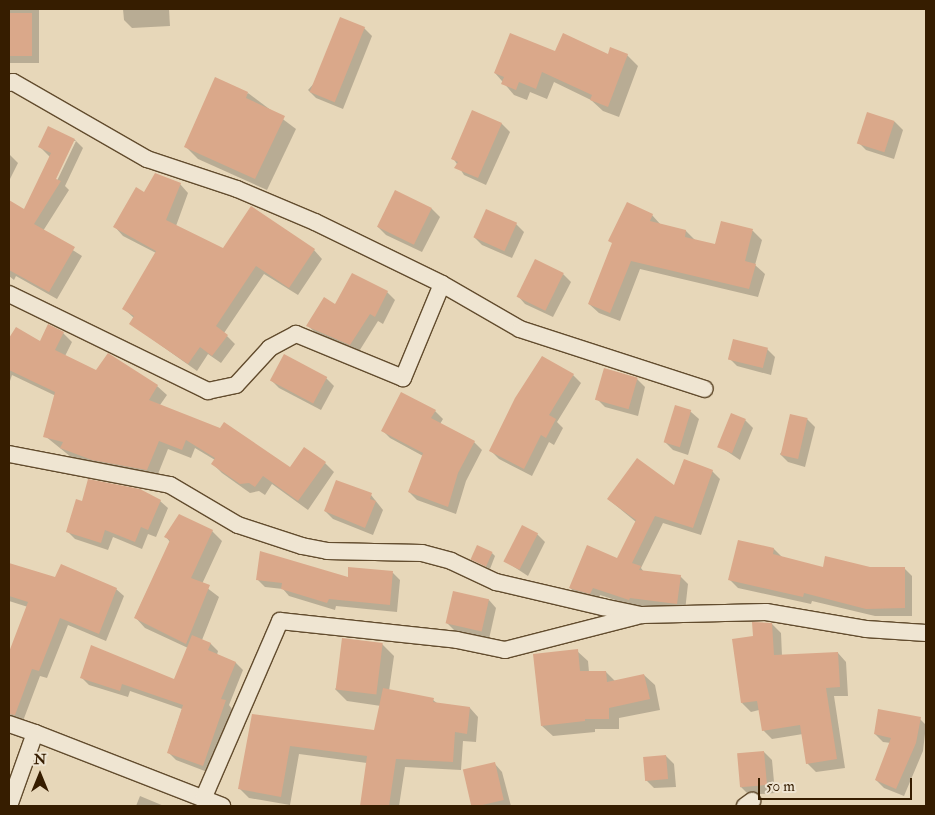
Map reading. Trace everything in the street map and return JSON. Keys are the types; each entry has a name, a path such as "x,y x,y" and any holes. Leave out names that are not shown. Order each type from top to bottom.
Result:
{"street":[{"path":"9,83 13,82 147,159 237,189 314,222 442,284 520,330 705,389"},
{"path":"9,294 208,391 236,385 270,348 296,334 403,378 442,284"},
{"path":"9,454 170,485 238,525 302,546 327,551 422,553 451,560 496,582 642,615"},
{"path":"203,799 280,621 457,640 505,650 642,615 766,612 866,629 926,633"},
{"path":"9,724 222,806"},
{"path":"9,806 35,733"}],"building":[{"path":"9,13 32,13 32,56 9,56"},
{"path":"340,17 365,27 335,102 310,92"},
{"path":"510,33 555,51 563,33 608,54 610,47 628,54 608,107 590,100 592,95 542,72 536,89 519,82 516,90 501,84 504,77 494,73"},
{"path":"215,77 248,92 246,98 285,116 255,179 184,147"},
{"path":"472,110 502,123 478,178 454,168 458,162 451,159"},
{"path":"867,112 895,121 884,152 857,143"},
{"path":"48,126 75,139 56,179 61,181 34,224 75,247 49,292 9,270 9,200 24,209 51,153 38,147"},
{"path":"155,173 181,183 166,220 223,248 251,206 315,249 289,288 256,266 216,326 228,335 212,356 200,347 188,364 129,324 134,316 122,309 156,251 113,227 136,187 144,192"},
{"path":"395,190 432,208 414,245 377,227"},
{"path":"627,202 653,214 650,221 686,230 685,237 715,244 721,221 753,229 745,261 756,264 749,289 631,261 610,313 588,304 612,243 608,241"},
{"path":"486,209 517,223 504,251 473,237"},
{"path":"535,259 564,273 545,311 517,297"},
{"path":"352,273 388,291 375,317 370,314 350,345 306,326 324,297 335,304"},
{"path":"48,324 64,332 55,350 96,370 108,353 158,385 149,400 220,428 224,422 290,467 304,447 326,462 298,501 263,476 255,487 249,483 240,484 211,464 215,458 186,440 182,450 159,441 147,470 92,460 60,448 63,442 43,437 55,392 9,370 9,338 16,327 40,341"},
{"path":"733,339 768,348 763,368 728,359"},
{"path":"284,354 327,377 313,403 270,380"},
{"path":"542,356 574,374 549,415 556,419 546,438 541,435 524,469 489,451 515,398"},
{"path":"604,368 638,378 629,409 595,400"},
{"path":"401,392 436,410 431,418 475,441 458,473 448,507 408,492 423,453 381,431"},
{"path":"675,405 691,410 680,447 664,442"},
{"path":"731,413 746,419 732,453 717,447"},
{"path":"790,414 808,418 798,459 781,455"},
{"path":"637,458 674,485 684,459 713,470 693,528 655,516 632,563 641,566 639,570 681,575 677,604 630,598 629,600 593,588 590,594 569,588 587,545 617,558 636,520 607,499"},
{"path":"88,479 140,489 161,500 148,530 141,527 135,542 105,530 101,543 66,532 76,499 82,501"},
{"path":"336,480 372,493 370,499 376,501 365,528 324,511"},
{"path":"179,514 213,530 191,578 210,585 186,644 134,618 170,540 164,537"},
{"path":"522,525 538,533 519,570 503,562"},
{"path":"738,540 774,548 773,554 823,567 825,556 870,567 905,567 905,608 866,609 804,593 803,597 728,580"},
{"path":"477,545 493,552 486,567 470,560"},
{"path":"260,551 348,577 348,567 393,571 390,605 329,599 327,603 281,589 282,583 256,580"},
{"path":"9,563 55,577 61,564 117,588 99,634 60,618 39,671 32,669 15,715 9,714 9,652 28,602 9,596"},
{"path":"453,591 489,599 482,631 446,623"},
{"path":"752,622 772,623 774,655 838,652 840,687 826,688 837,759 806,764 800,725 762,731 757,701 741,703 732,639 753,636"},
{"path":"192,635 211,643 208,650 236,662 221,699 226,700 203,766 167,753 183,705 122,684 120,691 80,678 91,645 174,679"},
{"path":"342,638 383,643 376,695 336,690"},
{"path":"578,649 580,671 606,671 607,682 644,674 650,699 609,708 609,719 585,719 585,721 541,726 533,654"},
{"path":"383,688 434,698 433,702 470,707 467,734 455,732 453,762 396,759 389,806 360,806 367,756 290,746 281,797 238,789 252,714 374,730"},
{"path":"878,709 921,717 916,743 896,789 875,780 891,738 874,734"},
{"path":"764,751 767,785 740,787 737,753"},
{"path":"666,755 668,779 645,781 643,757"},
{"path":"495,762 504,800 471,806 463,769"}]}
